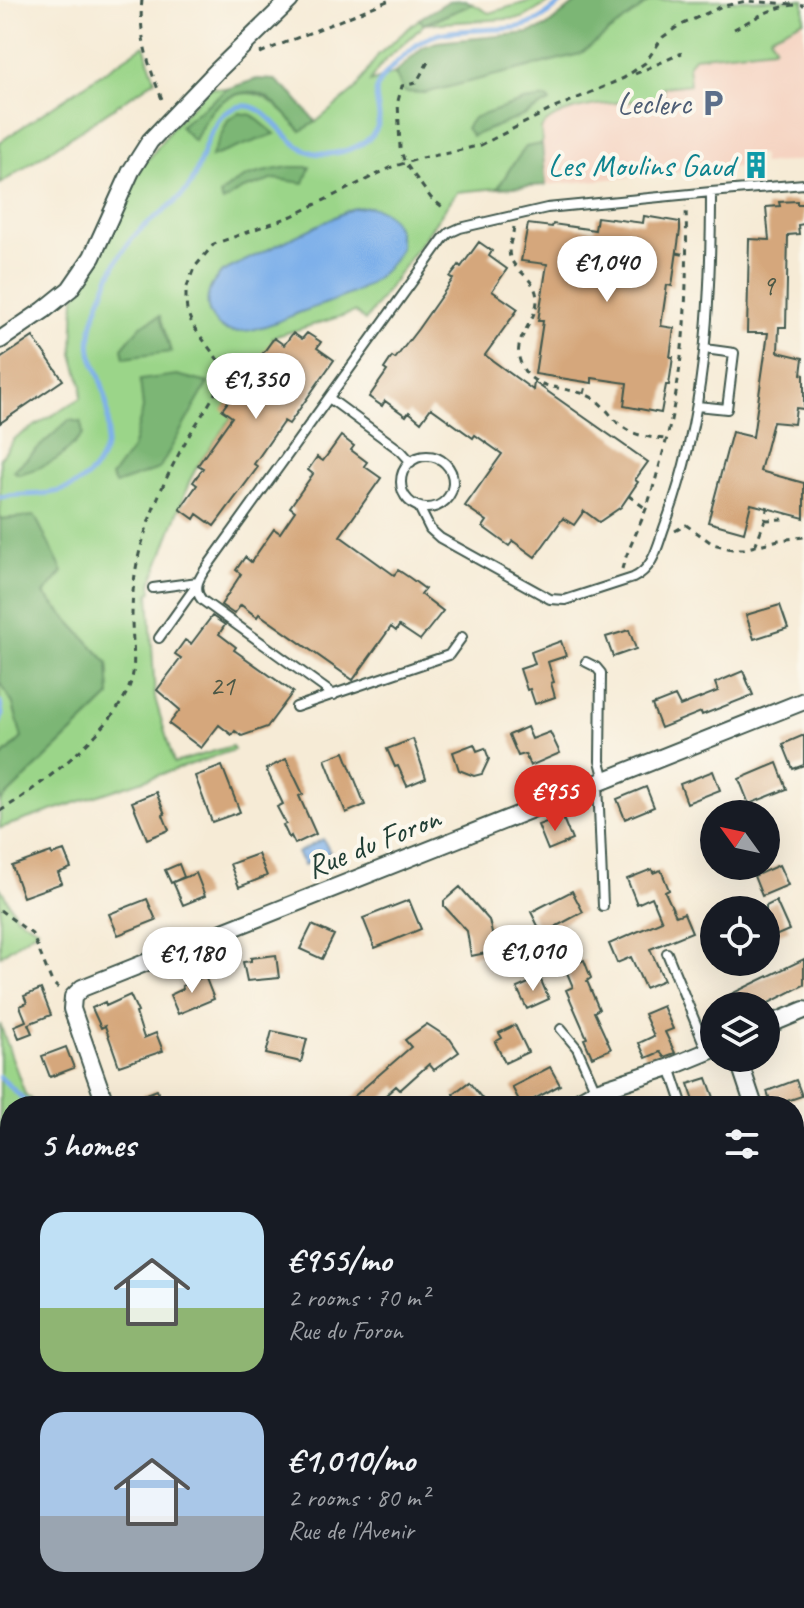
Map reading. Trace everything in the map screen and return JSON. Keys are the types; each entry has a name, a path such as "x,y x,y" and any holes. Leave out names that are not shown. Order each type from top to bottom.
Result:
{"street":[{"path":"0,340 57,301 77,280 99,242 131,171 150,141 290,0"},
{"name":"Rue du Foron","path":"72,1002 76,993 90,984 804,701"},
{"path":"72,1002 102,1096"},
{"path":"780,1020 804,1010"},
{"path":"587,1096 700,1055"},
{"path":"743,1072 751,1096"}],"lane":[{"path":"159,638 449,233 547,208 804,184"},
{"path":"419,507 430,529 440,538 550,599 565,600 625,581 646,570 661,538 682,475 697,406 705,349 711,260 711,192"},
{"path":"697,406 727,409 734,353 705,349"},
{"path":"329,398 401,451 411,462"},
{"path":"423,457 435,458 446,464 452,475 452,487 447,499 431,508 419,507 410,501 402,487 404,471 411,462 423,457"},
{"path":"153,588 197,584"},
{"path":"197,584 197,594 202,600 334,695"},
{"path":"296,707 449,655 462,637"},
{"path":"586,662 601,673 603,906"},
{"path":"667,953 700,1026"},
{"path":"561,1029 577,1048 596,1091"},
{"path":"670,1067 680,1096"}],"path":[{"path":"142,0 148,64 171,117"},
{"path":"256,55 390,0"},
{"path":"624,78 638,69 663,37 677,27 729,4 771,1 804,5"},
{"path":"734,29 771,10 793,4"},
{"path":"0,811 31,790 89,741 114,713 129,687 133,668 133,592 143,540 170,472 221,381 218,360 193,326 187,311 186,289 194,268 214,244 292,216 405,163 481,145 550,110 682,53"},
{"path":"428,62 416,83 402,86 398,101 400,148 405,163 431,198 445,209"},
{"path":"625,581 621,568 646,509 666,439 679,373 685,326 686,194"},
{"path":"514,215 510,257 530,280 537,298 533,317 518,349 519,361 526,373 537,382 556,389 584,394 599,403 629,432 666,439"},
{"path":"677,253 687,255"},
{"path":"671,371 679,373"},
{"path":"584,394 587,382"},
{"path":"629,496 646,509"},
{"path":"755,546 768,504"},
{"path":"765,520 782,519 787,513"},
{"path":"661,538 686,525 707,540 732,549 804,537"},
{"path":"0,910 32,934 52,982 72,1002"}],"shaded area":[{"name":"Leclerc","path":"804,20 804,160 763,164 761,154 747,155 748,166 546,185 541,134 543,125 549,120 580,107 664,99 663,87 690,84 688,66 694,57 774,46 770,36"}],"green space":[{"path":"465,0 473,4 424,24 419,19 449,1"},
{"path":"534,0 553,0 523,18 425,24 473,4 489,13"},
{"path":"584,0 654,0 580,54 425,93 404,92 395,73 423,47 437,42 529,33 546,27"},
{"path":"654,0 804,0 804,20 770,36 775,46 773,48 694,57 688,66 690,84 663,87 664,99 579,108 550,120 541,129 542,144 526,148 498,188 457,192 365,321 355,312 273,337 232,417 190,480 151,584 152,592 149,593 155,698 174,763 232,746 234,750 0,828 0,802 110,696 108,663 44,594 0,519 0,459 15,438 81,398 82,386 73,354 75,297 107,243 142,164 210,87 227,89 180,126 194,141 216,106 225,99 250,93 267,99 301,131 357,88 378,55 419,19 425,24 388,58 370,82 395,73 404,92"},
{"path":"144,45 155,80 0,184 0,142"},
{"path":"257,79 275,80 316,122 301,131 270,99 251,92 237,94 218,104 194,141 180,126 227,89"},
{"path":"547,98 550,102 525,115 472,136 466,128 473,118 524,101"},
{"path":"239,113 252,115 275,134 211,157 228,120"},
{"path":"542,144 546,185 498,188 526,147"},
{"path":"289,167 310,167 304,183 275,179 241,190 223,202 220,195 243,178"},
{"path":"160,316 171,352 124,358 122,348 141,325"},
{"path":"177,375 208,383 159,469 115,484 111,477 132,449 143,408 140,380"},
{"path":"69,420 81,422 83,434 68,450 40,467 19,474 13,471"},
{"path":"35,516 63,572 44,594 108,663 110,696 0,802 0,759 22,738 13,704 0,682 0,519"},
{"path":"0,682 13,704 22,738 0,759"},
{"path":"0,887 16,916 38,929 0,956"},
{"path":"0,1024 27,1096 0,1096"}],"water":[{"path":"363,207 388,214 395,223 400,242 396,256 373,281 339,299 253,330 229,331 213,319 208,299 211,286 222,272 351,209"},
{"path":"323,839 330,852 304,865 297,853"}],"building":[{"path":"797,201 797,204 804,204 804,224 798,225 799,234 788,235 786,327 779,327 778,352 803,358 804,409 796,408 794,424 773,422 760,471 804,483 804,518 751,504 744,532 708,522 732,432 753,437 768,333 747,333 749,239 769,240 766,207 780,206 779,202"},
{"path":"644,216 680,222 672,286 667,285 661,326 674,328 669,385 666,385 661,413 624,406 627,383 592,378 592,383 535,374 543,321 538,321 547,264 521,261 528,224 595,230 597,217 643,223"},
{"path":"479,242 492,251 489,256 507,269 492,291 518,309 485,355 533,390 534,382 648,462 621,507 599,522 584,511 574,525 563,518 535,557 513,541 509,546 483,527 487,521 465,506 502,454 431,408 421,422 409,412 406,416 385,401 382,406 369,397 387,371 384,369 392,357 395,359 418,329 453,279 450,277"},
{"path":"293,333 302,339 307,333 321,342 317,348 334,360 289,424 284,421 254,464 258,467 214,526 197,514 194,519 180,509 197,485 193,482 203,468 198,465 232,417 222,410 274,338 284,345"},
{"path":"33,337 63,380 0,423 0,359"},
{"path":"341,436 354,446 351,450 367,462 364,466 381,478 340,536 394,575 398,570 410,578 425,589 421,594 443,611 420,640 399,626 396,631 391,627 353,680 259,614 257,617 241,605 234,614 221,605 241,574 236,570 245,557 251,562 274,529 280,533 295,511 290,507 313,474 308,470 317,457 323,461"},
{"path":"780,605 788,628 754,639 746,615"},
{"path":"212,616 225,625 219,634 236,647 234,650 293,692 267,727 242,736 235,731 232,735 219,725 201,748 169,724 180,710 157,690 181,658 175,654 185,640 191,644"},
{"path":"629,630 636,649 613,657 606,637"},
{"path":"561,641 566,656 548,662 555,697 535,704 520,669 535,664 531,652"},
{"path":"743,671 753,695 661,728 652,705 675,696 680,706 718,691 715,683"},
{"path":"527,727 532,739 550,732 560,753 530,766 525,754 518,756 509,735"},
{"path":"804,735 804,765 793,769 783,744"},
{"path":"413,739 426,778 407,786 387,749"},
{"path":"474,744 477,751 485,748 489,759 482,774 474,776 459,770 453,752"},
{"path":"344,752 365,805 346,813 325,759"},
{"path":"286,759 303,794 299,796 316,834 295,844 283,825 286,824 277,807 283,804 266,769"},
{"path":"777,763 787,789 759,800 747,800 739,779"},
{"path":"222,766 240,812 212,822 195,776"},
{"path":"713,771 720,790 687,803 680,784"},
{"path":"646,787 654,807 625,819 617,799"},
{"path":"156,792 169,830 147,839 132,802"},
{"path":"562,816 572,840 548,850 538,825"},
{"path":"64,851 71,868 58,873 62,883 23,897 12,866 51,852 52,855"},
{"path":"258,854 267,876 239,887 230,864"},
{"path":"179,864 184,877 171,883 165,870"},
{"path":"780,867 788,885 762,896 756,880 780,880"},
{"path":"652,869 653,873 661,870 669,890 665,892 676,916 684,913 692,932 650,949 664,980 645,988 631,957 617,963 609,944 662,921 652,897 637,904 627,879"},
{"path":"196,873 205,896 183,905 173,882"},
{"path":"460,887 489,920 496,951 471,956 467,931 444,906 444,901"},
{"path":"572,891 583,912 542,934 531,912"},
{"path":"147,899 156,920 118,935 109,914"},
{"path":"409,900 421,929 375,948 363,918"},
{"path":"780,910 789,930 780,934"},
{"path":"312,925 334,935 322,959 300,949"},
{"path":"276,955 279,978 247,981 243,962"},
{"path":"804,959 804,985 780,997 780,992 735,992 769,976 780,976 780,971"},
{"path":"584,960 591,978 587,981 599,1009 594,1012 611,1049 592,1057 566,990 573,987 565,968"},
{"path":"205,976 214,999 178,1014 170,995"},
{"path":"540,978 549,999 527,1009 517,988"},
{"path":"41,989 51,1015 28,1024 32,1033 19,1038 14,1026 26,1021 20,1006 27,1003 24,996"},
{"path":"130,995 144,1038 156,1033 163,1051 119,1066 105,1026 101,1028 92,1008 105,1002 106,1006"},
{"path":"663,1006 673,1029 665,1032 675,1053 664,1057 660,1052 646,1058 639,1043 654,1036 644,1014"},
{"path":"427,1024 450,1039 459,1052 434,1070 429,1064 400,1090 396,1086 385,1096 355,1096 411,1047 405,1040"},
{"path":"515,1025 528,1052 505,1063 495,1042 502,1038 499,1033"},
{"path":"272,1031 307,1039 301,1062 266,1054"},
{"path":"66,1047 74,1068 50,1077 42,1056"},
{"path":"550,1067 560,1085 540,1096 517,1096 512,1087"},
{"path":"707,1078 713,1096 692,1096 688,1084"},
{"path":"796,1080 802,1096 769,1096 767,1091"},
{"path":"469,1082 480,1096 454,1096 453,1094"},
{"path":"157,1090 159,1096 141,1096"}],"waterway":[{"path":"0,497 66,489 82,481 101,458 106,444 108,413 90,345 98,307 113,268 127,245 189,187 222,115 242,106 252,107 261,111 292,141 313,153 326,154 349,149 363,143 378,126 376,95 379,83 394,64 418,44 456,31 503,29 530,24 565,0"},
{"path":"0,702 0,722"},
{"path":"0,1077 20,1096"}],"place":[{"name":"Leclerc","path":"713,103"},
{"name":"Les Moulins Gaud","path":"756,165"}]}
